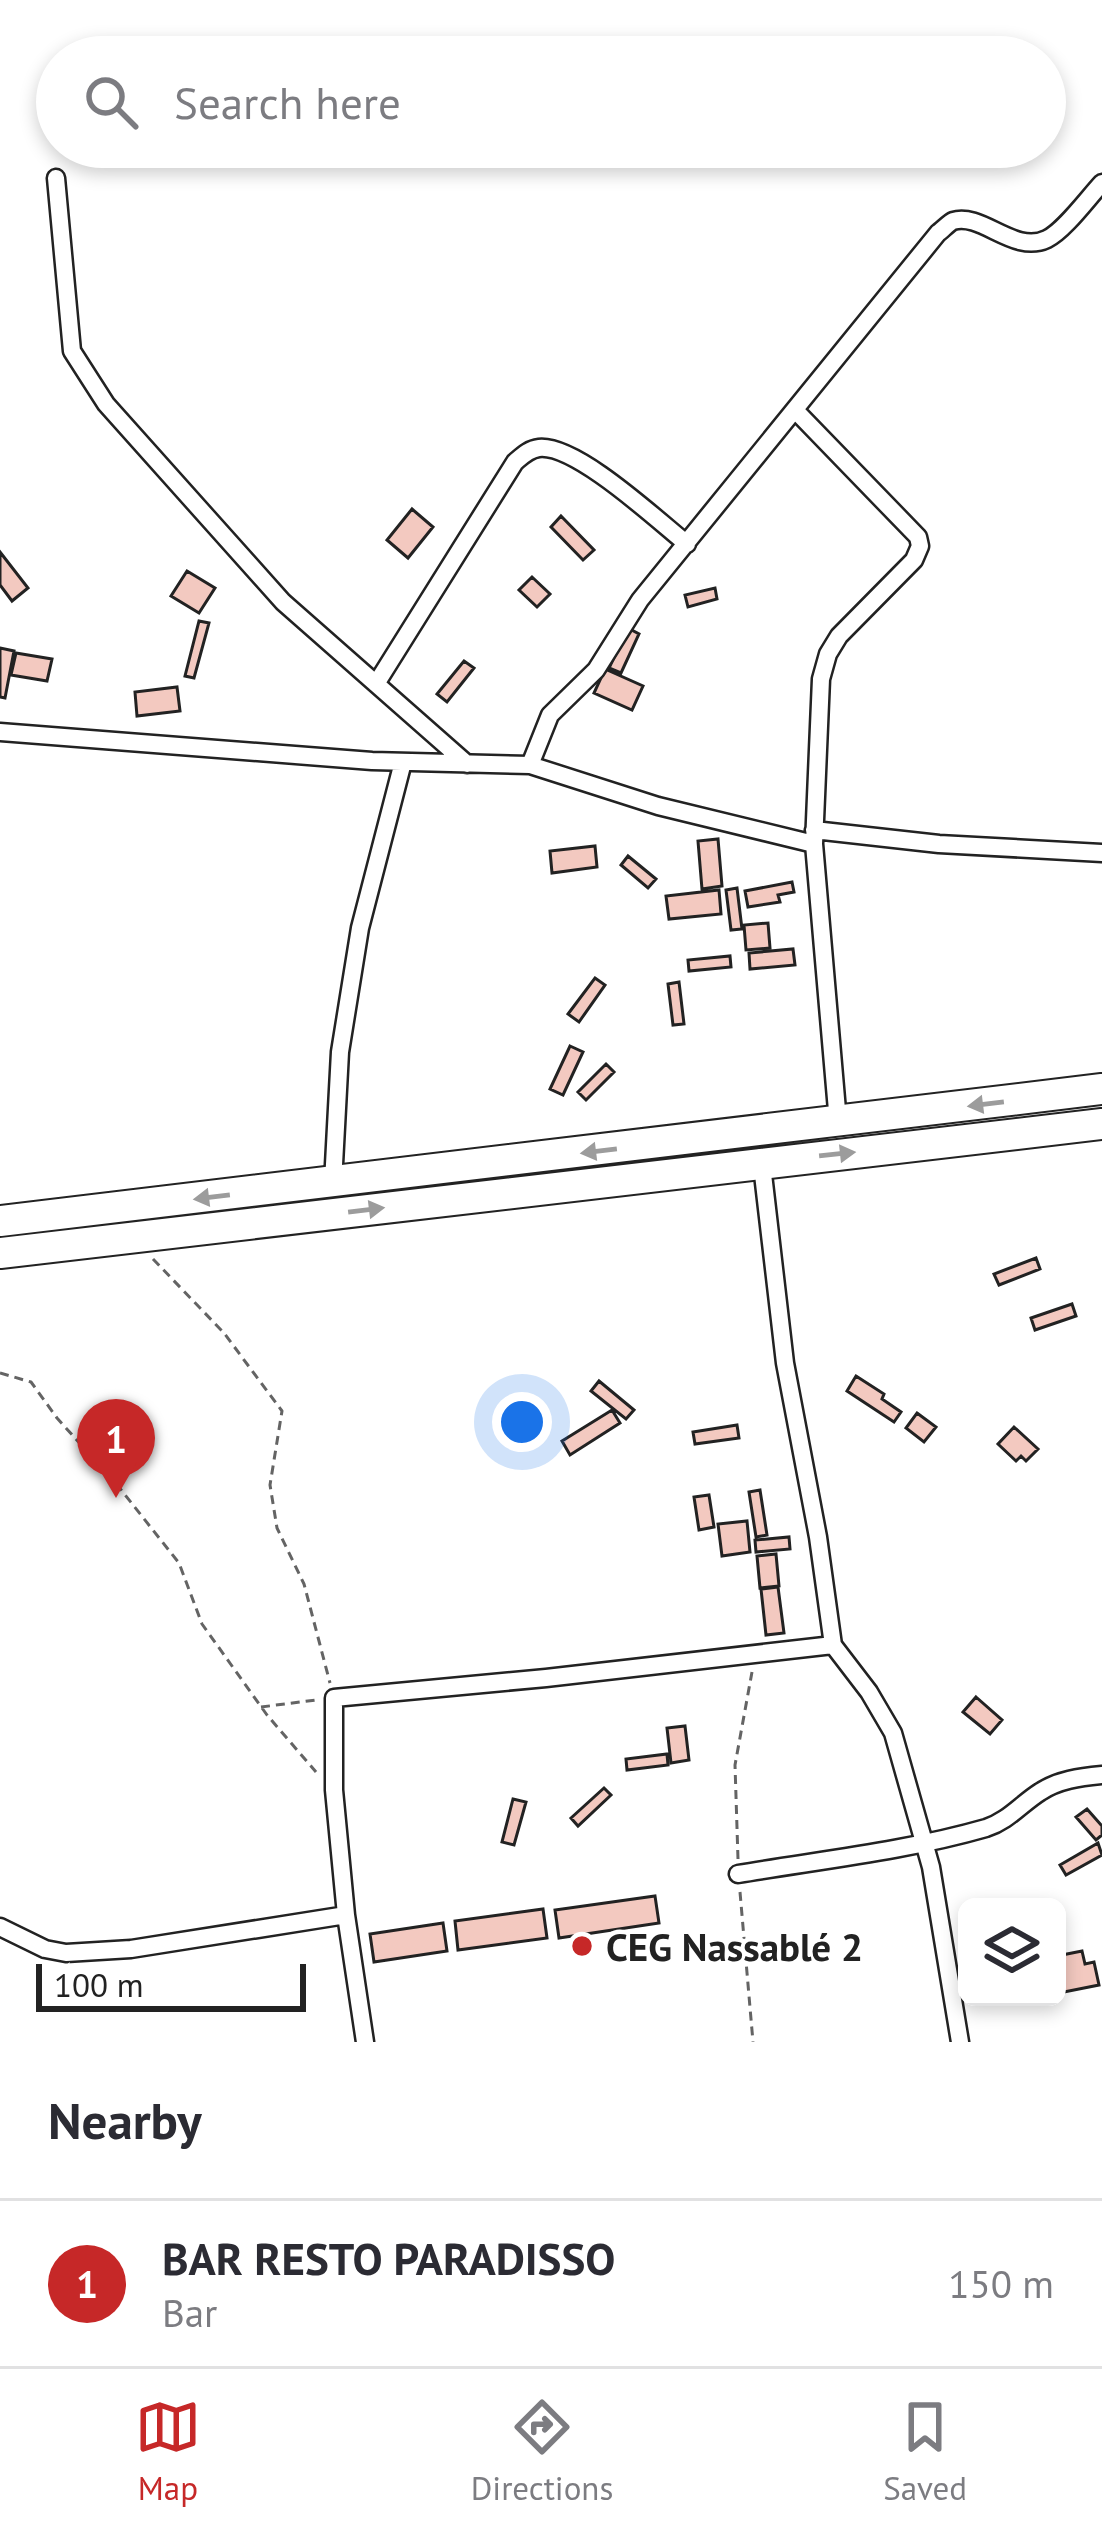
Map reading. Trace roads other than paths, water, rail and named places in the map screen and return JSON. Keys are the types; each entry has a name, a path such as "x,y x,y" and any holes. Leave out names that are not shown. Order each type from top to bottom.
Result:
{"highway":[{"path":"0,1253 759,1147 838,1122 1102,1089"},
{"path":"0,1221 333,1184 759,1147 1102,1124"}],"street":[{"path":"56,178 72,350 88,381 283,602 467,764"},
{"path":"530,765 550,716 596,670 640,600 938,233 952,221 969,220 1032,244 1051,238 1102,183"},
{"path":"795,410 918,536 920,546 914,560 839,635 821,679 814,837 838,1122"},
{"path":"376,684 515,462 530,449 544,446 590,466 687,544"},
{"path":"0,732 403,762 530,765 658,806 814,837 1102,854"},
{"path":"333,1184 340,1052 360,928 403,762"},
{"path":"759,1147 785,1363 833,1645 893,1733 931,1867 960,2042"},
{"path":"365,2042 334,1790 334,1698 833,1645"},
{"path":"738,1874 925,1843 992,1826 1043,1790 1074,1778 1102,1775"},
{"path":"0,1927 45,1949 65,1953 131,1949 346,1915"}],"place":[{"name":"BAR RESTO PARADISSO","path":"116,1498"},
{"name":"CEG Nassablé 2","path":"582,1946"}]}
